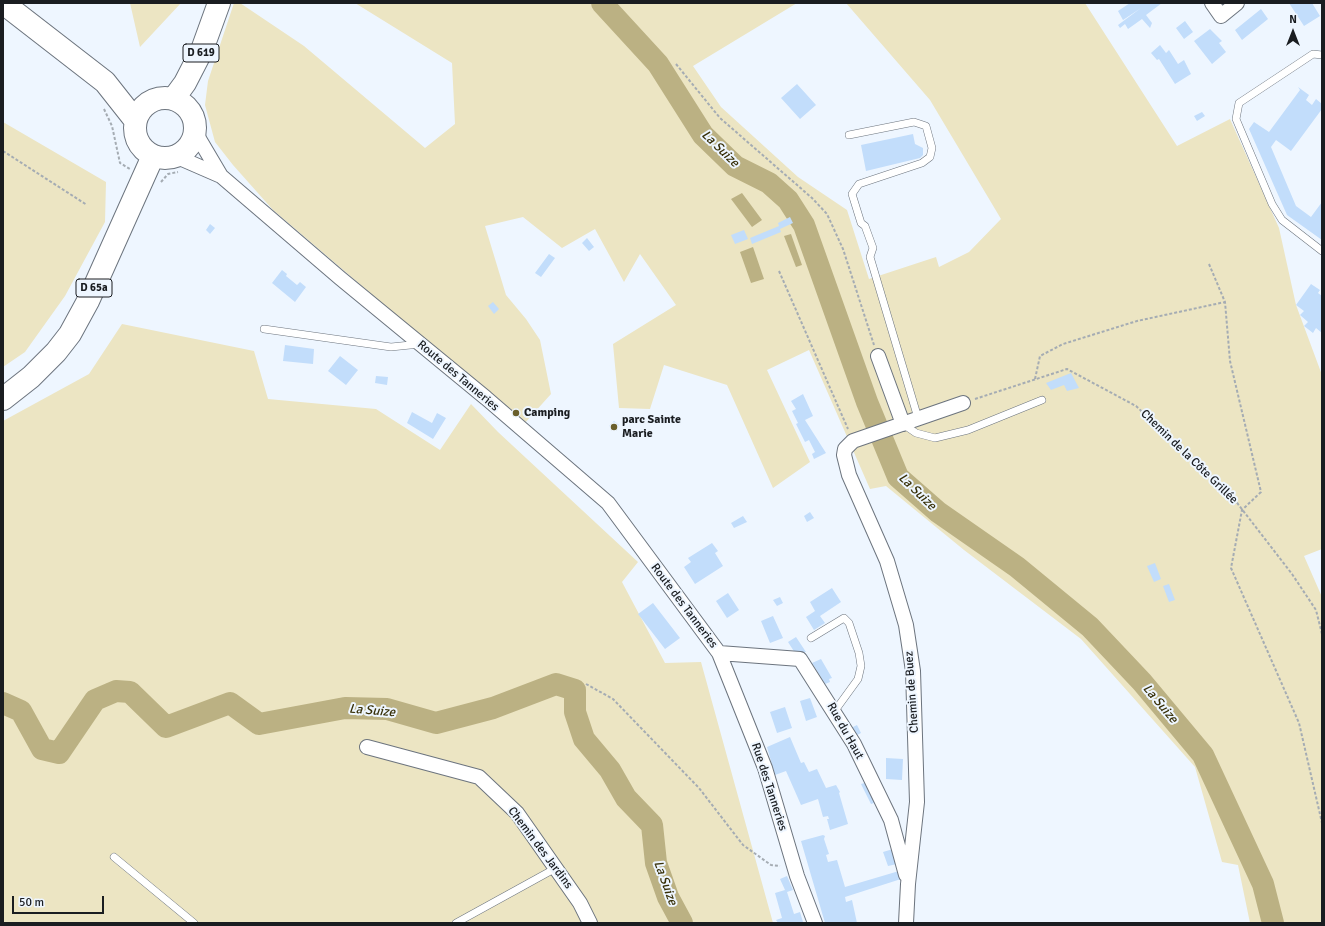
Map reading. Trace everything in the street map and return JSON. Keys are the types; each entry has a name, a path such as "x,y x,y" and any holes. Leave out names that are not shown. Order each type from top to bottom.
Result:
{"main road":[{"path":"3,3 106,82 135,120"},
{"name":"D 619","path":"164,98 185,83 202,50 219,3"},
{"path":"106,82 182,102 190,111 195,124 195,132 188,147 175,156 167,158 153,156 145,151 139,144 135,135 135,120 141,108 164,98"},
{"name":"D 65a","path":"3,399 36,372 56,352 70,334 88,301 153,156"}],"street":[{"path":"1212,3 1221,16 1237,3"},
{"name":"Route des Tanneries","path":"195,132 221,176"},
{"name":"Route des Tanneries","path":"175,156 221,176 608,503 719,653"},
{"path":"878,356 903,424"},
{"path":"853,441 963,403"},
{"name":"Chemin de Buez","path":"853,441 845,449 844,455 849,475 887,561 906,625 913,671 917,802 908,884 906,923"},
{"name":"Rue du Haut","path":"719,653 800,659 854,744 891,820 908,884"},
{"name":"Rue des Tanneries","path":"719,653 765,768 795,869 815,923"},
{"name":"Chemin des Jardins","path":"367,747 479,778 517,813 580,903 590,923"}],"lane":[{"path":"1322,55 1313,54 1240,103 1236,118 1272,204 1282,220 1322,251"},
{"path":"849,135 914,122 926,126 932,148 930,157 922,163 859,184 852,194 860,223 865,226 874,248 870,257 918,418"},
{"path":"264,329 391,347 420,344"},
{"path":"903,424 916,433 935,438 968,430 1042,400"},
{"path":"811,638 844,618 849,623 859,653 861,666 858,678 834,712"},
{"path":"114,857 194,923"},
{"path":"456,923 556,868"}],"path":[{"path":"676,64 720,118 812,198 826,214 843,249 878,356"},
{"path":"3,151 87,205"},
{"path":"1209,264 1225,302 1230,361 1261,492 1242,510 1231,568 1299,723 1322,823"},
{"path":"779,271 853,441"},
{"path":"963,403 1035,379 1040,356 1063,344 1137,321 1225,302"},
{"name":"Chemin de la Côte Grillée","path":"1035,379 1067,369 1136,406 1231,495 1292,574 1316,610 1322,634"},
{"path":"586,684 613,699 699,788 743,845 771,865 795,869"}],"shaded area":[{"path":"130,3 181,3 140,47"},
{"path":"234,3 240,3 304,46 425,148 455,124 452,63 355,3 797,3 693,66 721,107 798,177 847,210 869,279 936,257 939,267 969,252 1001,219 930,100 846,3 1085,3 1177,146 1230,119 1279,228 1296,305 1322,375 1322,549 1304,556 1322,597 1322,923 1250,923 1238,865 1222,862 1195,767 1081,639 964,550 886,486 870,489 809,350 767,370 810,462 773,488 727,385 664,365 650,409 619,408 613,344 676,305 640,254 624,282 595,229 562,248 523,217 485,226 506,295 526,319 540,340 551,394 524,424 453,364 273,210 233,165 215,142 205,105 208,81"},
{"path":"3,122 106,182 105,222 65,296 25,352 3,367"},
{"path":"742,193 762,220 752,227 731,199"},
{"path":"791,234 802,265 796,267 784,236"},
{"path":"753,247 764,279 751,283 740,252"},
{"path":"122,324 254,351 268,399 376,409 440,450 471,404 498,432 638,562 622,582 665,663 701,662 773,923 3,923 3,421 89,374"}],"building":[{"path":"1130,3 1162,3 1146,15 1152,23 1150,28 1142,19 1128,29 1125,24 1120,28 1118,25 1141,8 1123,20 1118,11"},
{"path":"1289,3 1312,3 1320,16 1304,26"},
{"path":"1261,9 1268,19 1242,40 1235,30"},
{"path":"1185,21 1193,32 1184,39 1176,28"},
{"path":"1210,29 1222,41 1219,43 1226,52 1212,64 1194,41"},
{"path":"1160,45 1166,53 1169,50 1178,64 1184,60 1191,74 1175,84 1159,59 1157,60 1151,53"},
{"path":"797,84 816,105 800,119 781,98"},
{"path":"1298,87 1309,95 1306,100 1312,105 1316,99 1322,104 1322,109 1291,151 1276,140 1271,147 1296,206 1311,217 1322,202 1322,240 1287,215 1249,129 1254,122 1269,132 1300,90"},
{"path":"1202,112 1205,116 1197,121 1194,116"},
{"path":"913,134 915,144 923,148 923,155 920,158 866,171 861,145"},
{"path":"790,217 793,223 780,229 781,232 752,244 750,238 779,226 778,223"},
{"path":"210,224 215,228 210,234 206,230"},
{"path":"744,230 748,239 735,244 731,235"},
{"path":"587,238 594,247 589,251 582,243"},
{"path":"549,254 555,258 541,277 535,273"},
{"path":"282,270 287,274 286,276 297,285 300,282 306,287 295,302 272,283"},
{"path":"1311,284 1320,290 1318,293 1322,296 1322,333 1316,328 1313,333 1304,326 1308,322 1300,315 1304,311 1296,305"},
{"path":"493,302 499,309 494,314 488,306"},
{"path":"285,345 314,349 313,364 283,361"},
{"path":"340,356 358,370 346,385 328,371"},
{"path":"1071,373 1079,388 1067,391 1064,385 1051,390 1046,383"},
{"path":"376,376 388,377 387,385 375,383"},
{"path":"803,394 813,416 805,420 826,453 814,459 812,454 815,452 809,440 805,442 796,424 798,423 792,411 796,409 791,401"},
{"path":"412,412 432,423 437,413 446,418 433,439 407,423"},
{"path":"614,421 619,425 614,430 609,426"},
{"path":"810,512 814,518 807,522 804,516"},
{"path":"743,516 747,522 734,528 731,523"},
{"path":"712,543 718,551 715,553 723,566 695,584 684,567 691,562 688,558"},
{"path":"1155,563 1161,579 1154,582 1147,566"},
{"path":"1169,584 1175,600 1169,602 1163,586"},
{"path":"832,588 841,602 820,616 825,623 814,630 806,617 815,611 810,602"},
{"path":"728,593 739,610 727,618 716,601"},
{"path":"780,597 783,603 777,606 773,600"},
{"path":"653,603 680,638 665,649 638,614"},
{"path":"773,616 783,638 770,643 761,621"},
{"path":"796,637 806,652 795,653 788,642"},
{"path":"821,659 832,678 829,679 830,682 825,684 812,663"},
{"path":"810,698 817,717 806,721 800,701"},
{"path":"785,707 792,728 777,733 770,712"},
{"path":"857,725 861,733 855,736 851,728"},
{"path":"790,737 801,763 804,762 809,772 817,769 826,788 836,785 840,792 839,793 848,824 830,830 827,819 829,819 828,816 823,817 818,799 801,805 786,771 775,775 767,747"},
{"path":"886,758 903,759 902,780 886,779"},
{"path":"868,782 877,802 871,804 861,784"},
{"path":"823,835 825,836 824,839 829,854 826,855 828,862 837,860 845,887 899,871 901,879 845,897 846,902 852,900 857,923 825,923 801,841"},
{"path":"893,849 897,864 888,866 883,852"},
{"path":"787,876 793,890 787,892 794,914 800,912 803,922 800,923 778,923 776,920 782,918 775,893 785,890 780,879"}],"waterway":[{"name":"La Suize","path":"602,3 658,64 703,135 735,166 769,183 788,200 804,225 867,402 898,477 938,512 1017,567 1090,627 1142,682 1203,755 1263,884 1273,923"},
{"name":"La Suize","path":"3,703 21,711 42,749 59,753 95,700 116,691 130,692 166,727 230,703 259,724 345,708 387,709 436,723 493,708 556,684 575,690 575,712 584,739 610,770 626,798 652,825 656,863 668,897 682,923"}],"place":[{"name":"Camping","path":"516,413"},
{"name":"parc Sainte Marie","path":"614,427"}]}
